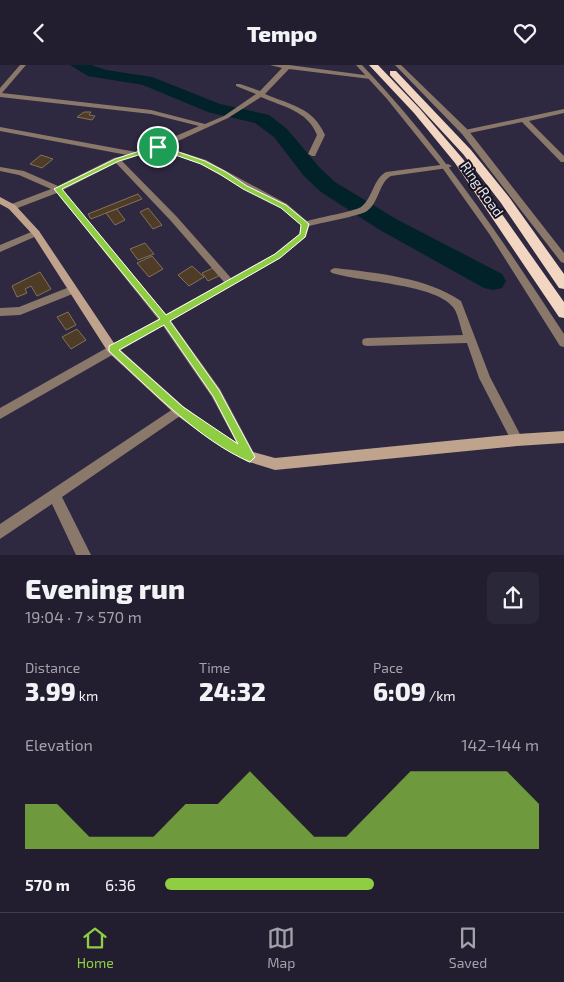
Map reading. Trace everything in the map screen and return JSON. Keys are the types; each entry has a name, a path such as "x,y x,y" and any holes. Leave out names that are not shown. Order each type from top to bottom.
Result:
{"highway":[{"name":"Ring Road","path":"386,65 467,152 505,199 564,284"},
{"name":"Ring Road","path":"371,71 417,111 459,161 564,313"}],"main road":[{"path":"0,200 12,207 36,233 112,349 179,410 212,434 250,457 275,464 564,437"}],"street":[{"path":"0,93 23,65"},
{"path":"274,65 371,71"},
{"name":"Ring Road","path":"359,65 371,71 448,166 482,214 564,343"},
{"name":"Ring Road","path":"398,65 465,132 564,260"},
{"path":"12,207 58,189 117,160 158,147 226,117 262,93 286,66"},
{"path":"238,85 296,108 315,122 321,135 312,154"},
{"path":"0,93 151,112 205,126"},
{"path":"465,132 564,111"},
{"path":"524,120 564,160"},
{"path":"0,129 137,154"},
{"path":"158,147 203,162 224,173 245,187 284,206 305,224"},
{"path":"117,160 174,219 230,283"},
{"path":"305,224 363,210 372,200 383,177 448,166"},
{"path":"0,169 21,173 58,189 165,320 216,393 250,457"},
{"path":"0,414 230,283 295,243 303,235 305,224"},
{"path":"0,249 36,233"},
{"path":"335,271 440,293 452,298 457,304 485,378 517,440"},
{"path":"0,312 20,311 72,290"},
{"path":"367,342 469,339"},
{"path":"0,532 179,410"},
{"path":"54,495 84,555"}],"building":[{"path":"84,112 91,112 89,115 95,116 92,120 77,117"},
{"path":"41,155 53,159 42,168 30,164"},
{"path":"138,194 142,199 91,219 88,214"},
{"path":"148,208 162,225 153,229 140,212"},
{"path":"117,209 125,220 115,225 106,213"},
{"path":"145,243 154,254 138,260 130,249"},
{"path":"152,256 163,269 149,277 137,263"},
{"path":"192,266 204,277 189,286 178,275"},
{"path":"213,268 219,276 208,281 202,273"},
{"path":"40,272 51,289 37,296 31,286 25,289 27,293 17,297 12,286"},
{"path":"68,312 76,325 66,330 57,317"},
{"path":"77,329 86,340 71,349 62,337"}],"waterway":[{"path":"78,65 100,74 146,81 214,108 262,119 280,133 311,171 328,187 388,224 493,281"}],"route":[{"path":"158,147 117,160 58,189 165,320 216,393 250,457 212,434 179,410 112,349 143,333 165,320 277,256 303,235 305,224 284,206 245,187 224,173 203,162 158,147"}]}
